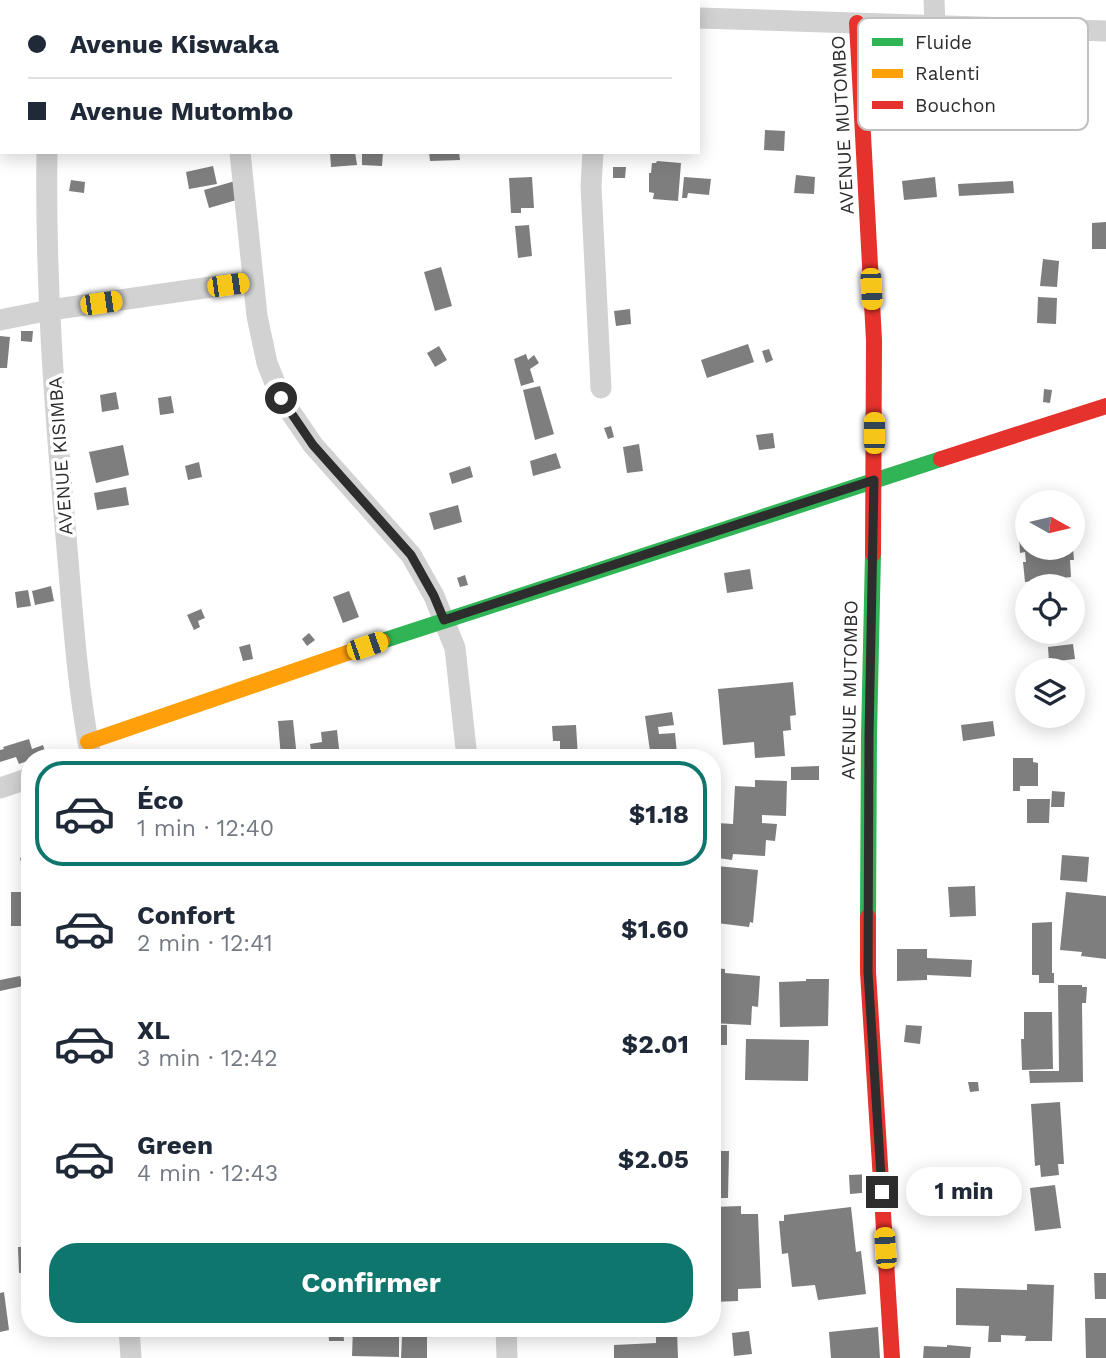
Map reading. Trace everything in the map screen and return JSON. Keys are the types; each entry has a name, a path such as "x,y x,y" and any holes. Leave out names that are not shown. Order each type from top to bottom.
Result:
{"street":[{"path":"934,0 935,18"},
{"path":"700,18 857,23"},
{"name":"AVENUE MUTOMBO","path":"857,23 858,42"},
{"path":"1088,30 1106,31"},
{"name":"AVENUE MUTOMBO","path":"863,130 874,340 868,972 891,1358"},
{"name":"AVENUE KISIMBA","path":"47,154 50,310 61,475 76,651 89,749"},
{"path":"240,154 257,316 268,363 281,398 313,445 411,555 434,596 455,648 466,749"},
{"path":"593,154 591,186 601,388"},
{"path":"0,320 50,310 253,281"},
{"path":"92,749 444,620 1106,406"},
{"path":"0,788 21,781"},
{"path":"130,1337 131,1358"},
{"path":"506,1337 507,1358"}],"building":[{"path":"765,130 785,131 784,151 764,150"},
{"path":"330,154 355,154 357,165 331,167"},
{"path":"362,154 383,154 382,166 362,165"},
{"path":"429,154 459,154 460,160 430,161"},
{"path":"652,163 681,163 678,201 653,199 654,193 649,192 649,173"},
{"path":"213,166 217,184 189,189 186,172"},
{"path":"613,167 626,167 625,178 613,178"},
{"path":"796,175 815,177 814,194 794,193"},
{"path":"532,177 534,208 521,208 521,213 511,213 509,178"},
{"path":"684,177 711,179 709,195 688,193 687,198 682,198"},
{"path":"935,177 937,197 904,200 902,181"},
{"path":"71,180 85,182 84,193 69,191"},
{"path":"235,181 240,199 209,208 204,190"},
{"path":"1013,181 1014,193 959,196 958,184"},
{"path":"1106,222 1106,249 1092,249 1092,223"},
{"path":"529,225 532,256 518,258 515,226"},
{"path":"1043,259 1059,261 1057,287 1040,286"},
{"path":"441,267 452,306 435,311 424,272"},
{"path":"1038,297 1057,298 1056,324 1037,323"},
{"path":"630,309 631,324 616,326 614,311"},
{"path":"21,331 33,331 32,342 21,341"},
{"path":"0,336 10,337 7,368 0,368"},
{"path":"748,344 754,362 707,378 701,360"},
{"path":"439,346 447,360 435,367 427,353"},
{"path":"769,349 773,360 766,363 762,351"},
{"path":"526,354 528,360 534,355 539,363 530,369 534,382 521,386 514,359"},
{"path":"540,386 554,434 535,440 523,390"},
{"path":"1044,389 1052,390 1050,403 1043,402"},
{"path":"116,392 119,409 102,412 100,395"},
{"path":"171,396 174,413 160,415 158,398"},
{"path":"611,426 614,437 608,439 604,428"},
{"path":"773,433 775,448 759,450 756,435"},
{"path":"639,444 643,471 627,473 623,447"},
{"path":"123,445 129,475 96,483 89,452"},
{"path":"556,453 561,468 533,476 530,461"},
{"path":"199,462 202,477 188,480 185,466"},
{"path":"470,466 473,477 452,484 449,473"},
{"path":"126,487 129,505 97,510 94,493"},
{"path":"458,505 462,522 434,530 429,513"},
{"path":"1070,560 1071,574 1024,574 1023,562"},
{"path":"750,569 753,589 727,593 724,573"},
{"path":"465,575 468,585 460,587 457,578"},
{"path":"51,586 54,601 35,605 32,591"},
{"path":"28,590 31,606 17,608 15,592"},
{"path":"349,591 359,617 343,623 333,597"},
{"path":"201,609 205,618 198,621 200,627 194,630 187,615"},
{"path":"309,633 315,640 307,646 302,639"},
{"path":"250,644 253,659 243,661 239,647"},
{"path":"1073,644 1075,658 1049,658 1048,647"},
{"path":"793,682 796,715 790,716 791,730 783,731 785,756 755,758 754,742 723,745 718,689"},
{"path":"672,712 674,725 658,727 659,734 675,733 677,749 650,749 645,716"},
{"path":"293,720 296,749 280,749 278,721"},
{"path":"993,721 995,736 963,741 961,725"},
{"path":"576,725 577,749 560,749 560,741 553,741 552,726"},
{"path":"337,730 339,749 311,749 310,744 322,742 321,732"},
{"path":"29,739 32,749 21,749 19,764 16,757 0,762 0,750 4,749 3,747"},
{"path":"1013,758 1033,758 1033,762 1038,763 1038,786 1020,786 1020,791 1013,791"},
{"path":"819,766 819,780 791,780 791,767"},
{"path":"755,780 787,781 786,816 762,815 762,823 777,824 775,841 766,840 765,856 733,854 732,860 721,858 721,823 733,824 735,786 755,787"},
{"path":"1052,791 1065,792 1064,807 1051,807"},
{"path":"1027,799 1050,799 1049,823 1027,823"},
{"path":"1062,855 1089,857 1087,882 1060,880"},
{"path":"721,866 758,870 753,923 750,922 749,927 721,924"},
{"path":"975,886 976,916 950,917 948,887"},
{"path":"11,892 21,892 21,926 11,926"},
{"path":"1066,892 1106,896 1106,959 1081,956 1082,952 1060,950"},
{"path":"1052,922 1054,983 1039,983 1039,975 1032,975 1032,923"},
{"path":"897,949 927,949 927,958 972,960 971,977 927,975 927,980 897,981"},
{"path":"721,969 725,969 725,973 760,976 758,1007 752,1006 751,1025 721,1023"},
{"path":"20,976 21,986 0,991 0,980"},
{"path":"829,979 828,1026 780,1027 779,982"},
{"path":"1058,985 1087,987 1086,1003 1082,1003 1083,1082 1030,1083 1029,1071 1059,1071"},
{"path":"1024,1012 1052,1012 1053,1069 1022,1070"},
{"path":"721,1025 727,1025 727,1045 721,1045"},
{"path":"906,1025 922,1026 920,1044 904,1042"},
{"path":"746,1039 809,1040 808,1081 745,1080"},
{"path":"968,1082 978,1082 979,1091 970,1092"},
{"path":"1060,1102 1064,1164 1058,1164 1059,1175 1041,1177 1040,1165 1035,1166 1031,1104"},
{"path":"721,1151 729,1151 728,1198 721,1198"},
{"path":"871,1174 873,1192 850,1194 849,1175"},
{"path":"1055,1185 1061,1228 1035,1231 1030,1188"},
{"path":"741,1206 741,1214 758,1214 761,1288 738,1289 738,1301 721,1302 721,1207"},
{"path":"851,1207 856,1252 861,1251 866,1294 818,1300 815,1285 792,1287 788,1253 782,1254 779,1221 784,1221 784,1215"},
{"path":"18,1247 21,1247 21,1273"},
{"path":"1094,1273 1106,1273 1106,1299 1095,1299"},
{"path":"1027,1284 1054,1285 1052,1341 1025,1341 1026,1336 1001,1335 1001,1342 988,1342 989,1326 956,1325 956,1288 1027,1290"},
{"path":"4,1292 9,1330 0,1332 0,1293"},
{"path":"1085,1318 1106,1318 1106,1358 1086,1358"},
{"path":"878,1327 880,1358 831,1358 829,1332"},
{"path":"749,1331 752,1354 734,1356 732,1333"},
{"path":"329,1337 344,1337 344,1341 329,1341"},
{"path":"353,1337 399,1337 399,1357 352,1356"},
{"path":"402,1337 427,1337 427,1358 401,1358"},
{"path":"656,1337 677,1337 678,1358 614,1358 614,1345 656,1343"},
{"path":"924,1346 971,1347 970,1358 923,1358"}],"traffic: fast":[{"path":"382,641 941,459"},
{"path":"868,917 873,554"}],"traffic: slow":[{"path":"88,742 382,641"}],"traffic: jam":[{"path":"857,23 858,42"},
{"path":"863,130 874,340 873,554"},
{"path":"941,459 1106,406"},
{"path":"868,917 868,972 892,1358"}],"route":[{"path":"281,398 313,445 411,555 444,620 874,480 868,972 882,1192"}]}
